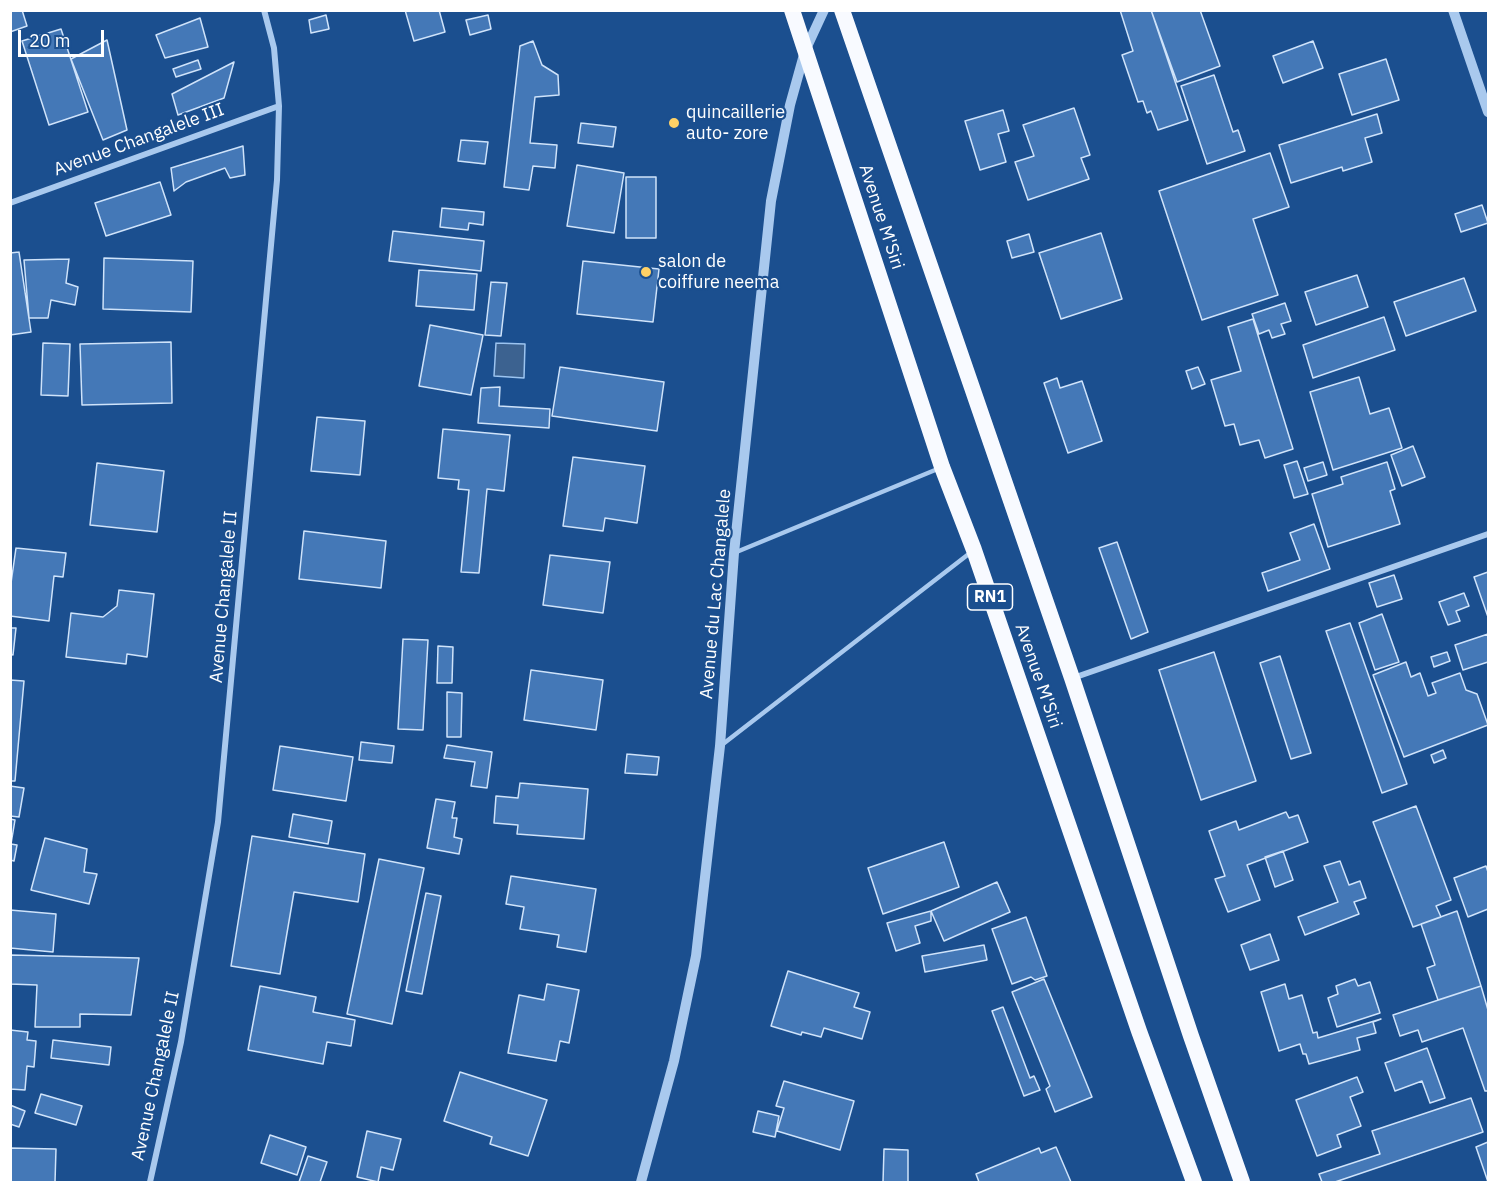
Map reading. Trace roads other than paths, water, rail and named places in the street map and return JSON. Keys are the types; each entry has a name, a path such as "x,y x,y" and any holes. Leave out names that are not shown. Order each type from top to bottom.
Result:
{"highway":[{"name":"Avenue M'Siri","path":"792,10 942,467 974,550 1139,1031 1194,1182"},
{"name":"Avenue M'Siri","path":"842,10 1072,678 1242,1182"}],"street":[{"name":"Avenue Changalele II","path":"150,1182 181,1042 218,822 277,180 279,106 274,48 264,10"},
{"name":"Avenue du Lac Changalele","path":"641,1182 674,1061 696,956 720,746 734,553 771,201 781,142 806,51 824,10"},
{"path":"1453,10 1488,112"},
{"name":"Avenue Changalele III","path":"10,204 279,106"},
{"path":"1072,678 1488,534"}],"lane":[{"path":"734,553 942,467"},
{"path":"720,746 974,550"}],"water":[{"path":"496,343 525,344 524,378 494,376"}],"place":[{"name":"quincaillerie auto- zore","path":"674,123"},
{"name":"salon de coiffure neema","path":"646,272"}]}
